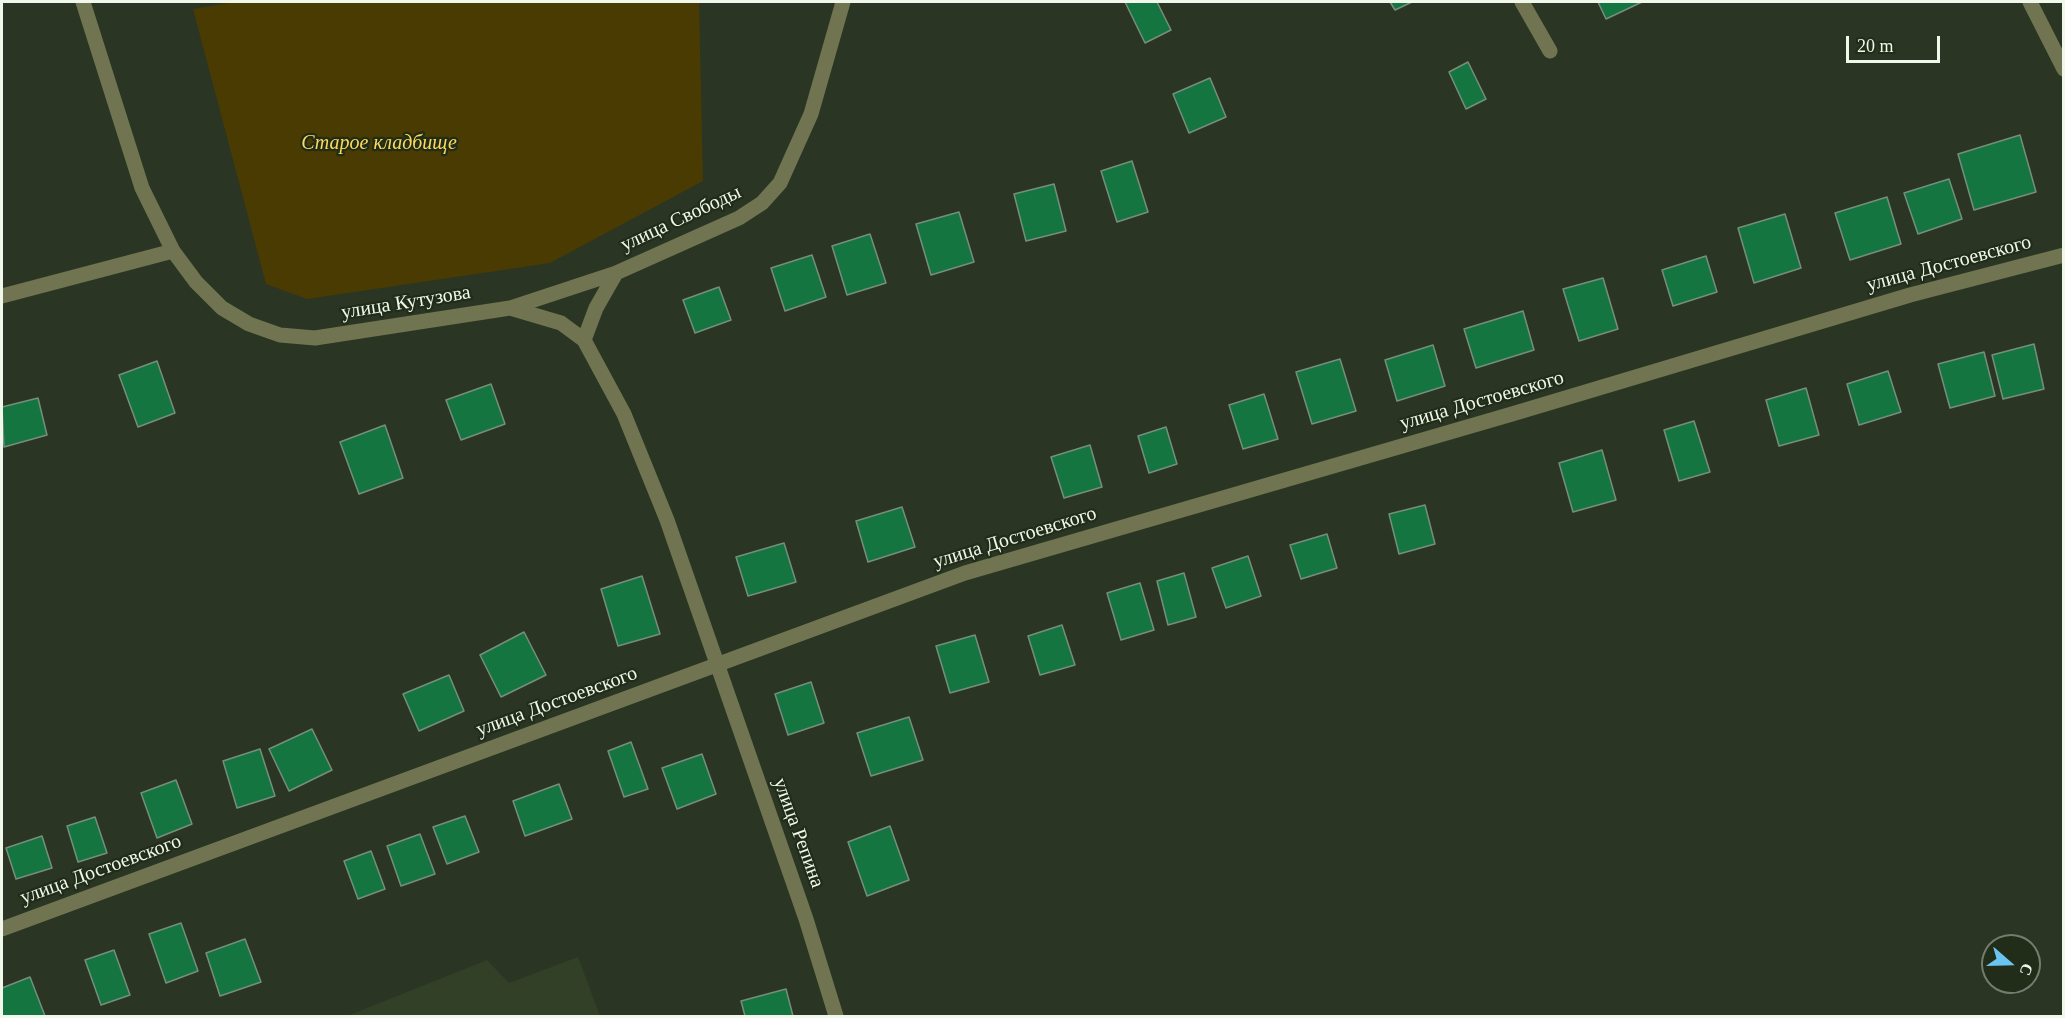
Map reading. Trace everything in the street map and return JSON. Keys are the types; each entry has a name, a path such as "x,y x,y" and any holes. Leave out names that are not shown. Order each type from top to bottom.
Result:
{"street":[{"name":"улица Кутузова","path":"83,2 142,188 173,251 196,282 222,308 249,324 280,335 315,338 510,308 561,323 585,340 624,414 667,520 716,665"},
{"name":"улица Свободы","path":"510,308 616,273 739,218 762,203 780,183 811,114 843,2"},
{"path":"1522,2 1550,51"},
{"path":"2030,2 2064,69"},
{"path":"2,296 173,251"},
{"name":"улица Достоевского","path":"2,928 965,573 1524,411 1910,295 2064,255"},
{"path":"585,340 596,308 616,273"},
{"name":"улица Репина","path":"716,665 806,919 836,1017"}],"shaded area":[{"path":"578,957 600,1016 347,1016 487,960 509,983"}],"green space":[{"name":"Старое кладбище","path":"234,2 699,2 703,181 550,263 307,299 266,284 193,9"}],"building":[{"path":"1125,2 1157,2 1171,30 1145,43"},
{"path":"1390,2 1412,2 1395,10"},
{"path":"1598,2 1642,2 1606,19"},
{"path":"1468,62 1486,99 1466,109 1449,72"},
{"path":"1210,78 1226,117 1189,133 1173,94"},
{"path":"2020,135 2036,192 1974,210 1958,154"},
{"path":"1132,161 1148,212 1117,222 1101,171"},
{"path":"1949,179 1962,219 1918,234 1904,193"},
{"path":"1054,184 1066,231 1026,241 1014,194"},
{"path":"1887,197 1901,244 1850,260 1835,213"},
{"path":"959,212 974,262 931,275 916,224"},
{"path":"1785,214 1801,268 1754,283 1738,228"},
{"path":"870,234 886,283 847,295 832,246"},
{"path":"812,255 826,297 785,311 771,268"},
{"path":"1706,256 1717,292 1673,306 1662,270"},
{"path":"1603,278 1618,329 1579,341 1563,289"},
{"path":"719,287 731,320 695,333 683,300"},
{"path":"1523,311 1534,350 1476,368 1464,329"},
{"path":"2034,344 2044,389 2003,399 1992,355"},
{"path":"1433,345 1445,386 1397,401 1385,360"},
{"path":"1984,352 1995,396 1950,408 1938,364"},
{"path":"1340,359 1356,411 1312,424 1296,372"},
{"path":"157,361 175,413 138,427 119,375"},
{"path":"1888,371 1901,412 1859,425 1847,384"},
{"path":"491,384 505,424 461,440 446,400"},
{"path":"1806,388 1819,435 1779,446 1766,400"},
{"path":"1264,394 1278,439 1243,449 1229,405"},
{"path":"38,398 47,435 4,447 2,407"},
{"path":"1694,421 1710,472 1679,481 1664,430"},
{"path":"385,425 403,478 359,494 340,442"},
{"path":"1166,427 1177,464 1149,473 1138,436"},
{"path":"1090,445 1102,487 1064,498 1051,457"},
{"path":"1602,450 1616,500 1573,512 1559,463"},
{"path":"1425,505 1435,544 1399,554 1389,514"},
{"path":"902,507 915,547 868,562 856,521"},
{"path":"1327,534 1337,568 1301,579 1290,545"},
{"path":"784,543 796,582 748,596 736,557"},
{"path":"1248,556 1261,596 1226,608 1212,568"},
{"path":"1184,573 1196,617 1168,625 1157,581"},
{"path":"642,576 660,634 618,646 601,589"},
{"path":"1140,583 1154,630 1121,640 1107,593"},
{"path":"1062,625 1075,665 1040,675 1028,636"},
{"path":"524,632 546,675 501,697 480,655"},
{"path":"975,635 989,682 950,693 936,646"},
{"path":"449,675 464,711 419,731 403,694"},
{"path":"811,682 824,723 788,735 775,694"},
{"path":"909,717 923,760 871,776 857,733"},
{"path":"312,729 332,770 289,791 269,749"},
{"path":"631,742 648,789 624,797 608,751"},
{"path":"260,749 275,796 237,808 223,761"},
{"path":"702,754 716,794 677,809 662,768"},
{"path":"176,780 192,824 157,838 141,793"},
{"path":"559,784 572,819 525,836 513,801"},
{"path":"465,816 479,852 447,864 433,827"},
{"path":"95,817 107,853 78,862 67,826"},
{"path":"890,826 909,880 867,896 848,842"},
{"path":"420,834 435,874 401,886 387,846"},
{"path":"42,836 52,868 16,879 6,848"},
{"path":"371,851 385,889 358,899 344,861"},
{"path":"181,923 198,971 166,983 149,934"},
{"path":"245,939 261,982 220,996 206,953"},
{"path":"114,950 130,995 101,1005 85,960"},
{"path":"30,977 45,1016 2,1016 2,988"},
{"path":"786,989 793,1016 745,1016 741,1001"}]}
